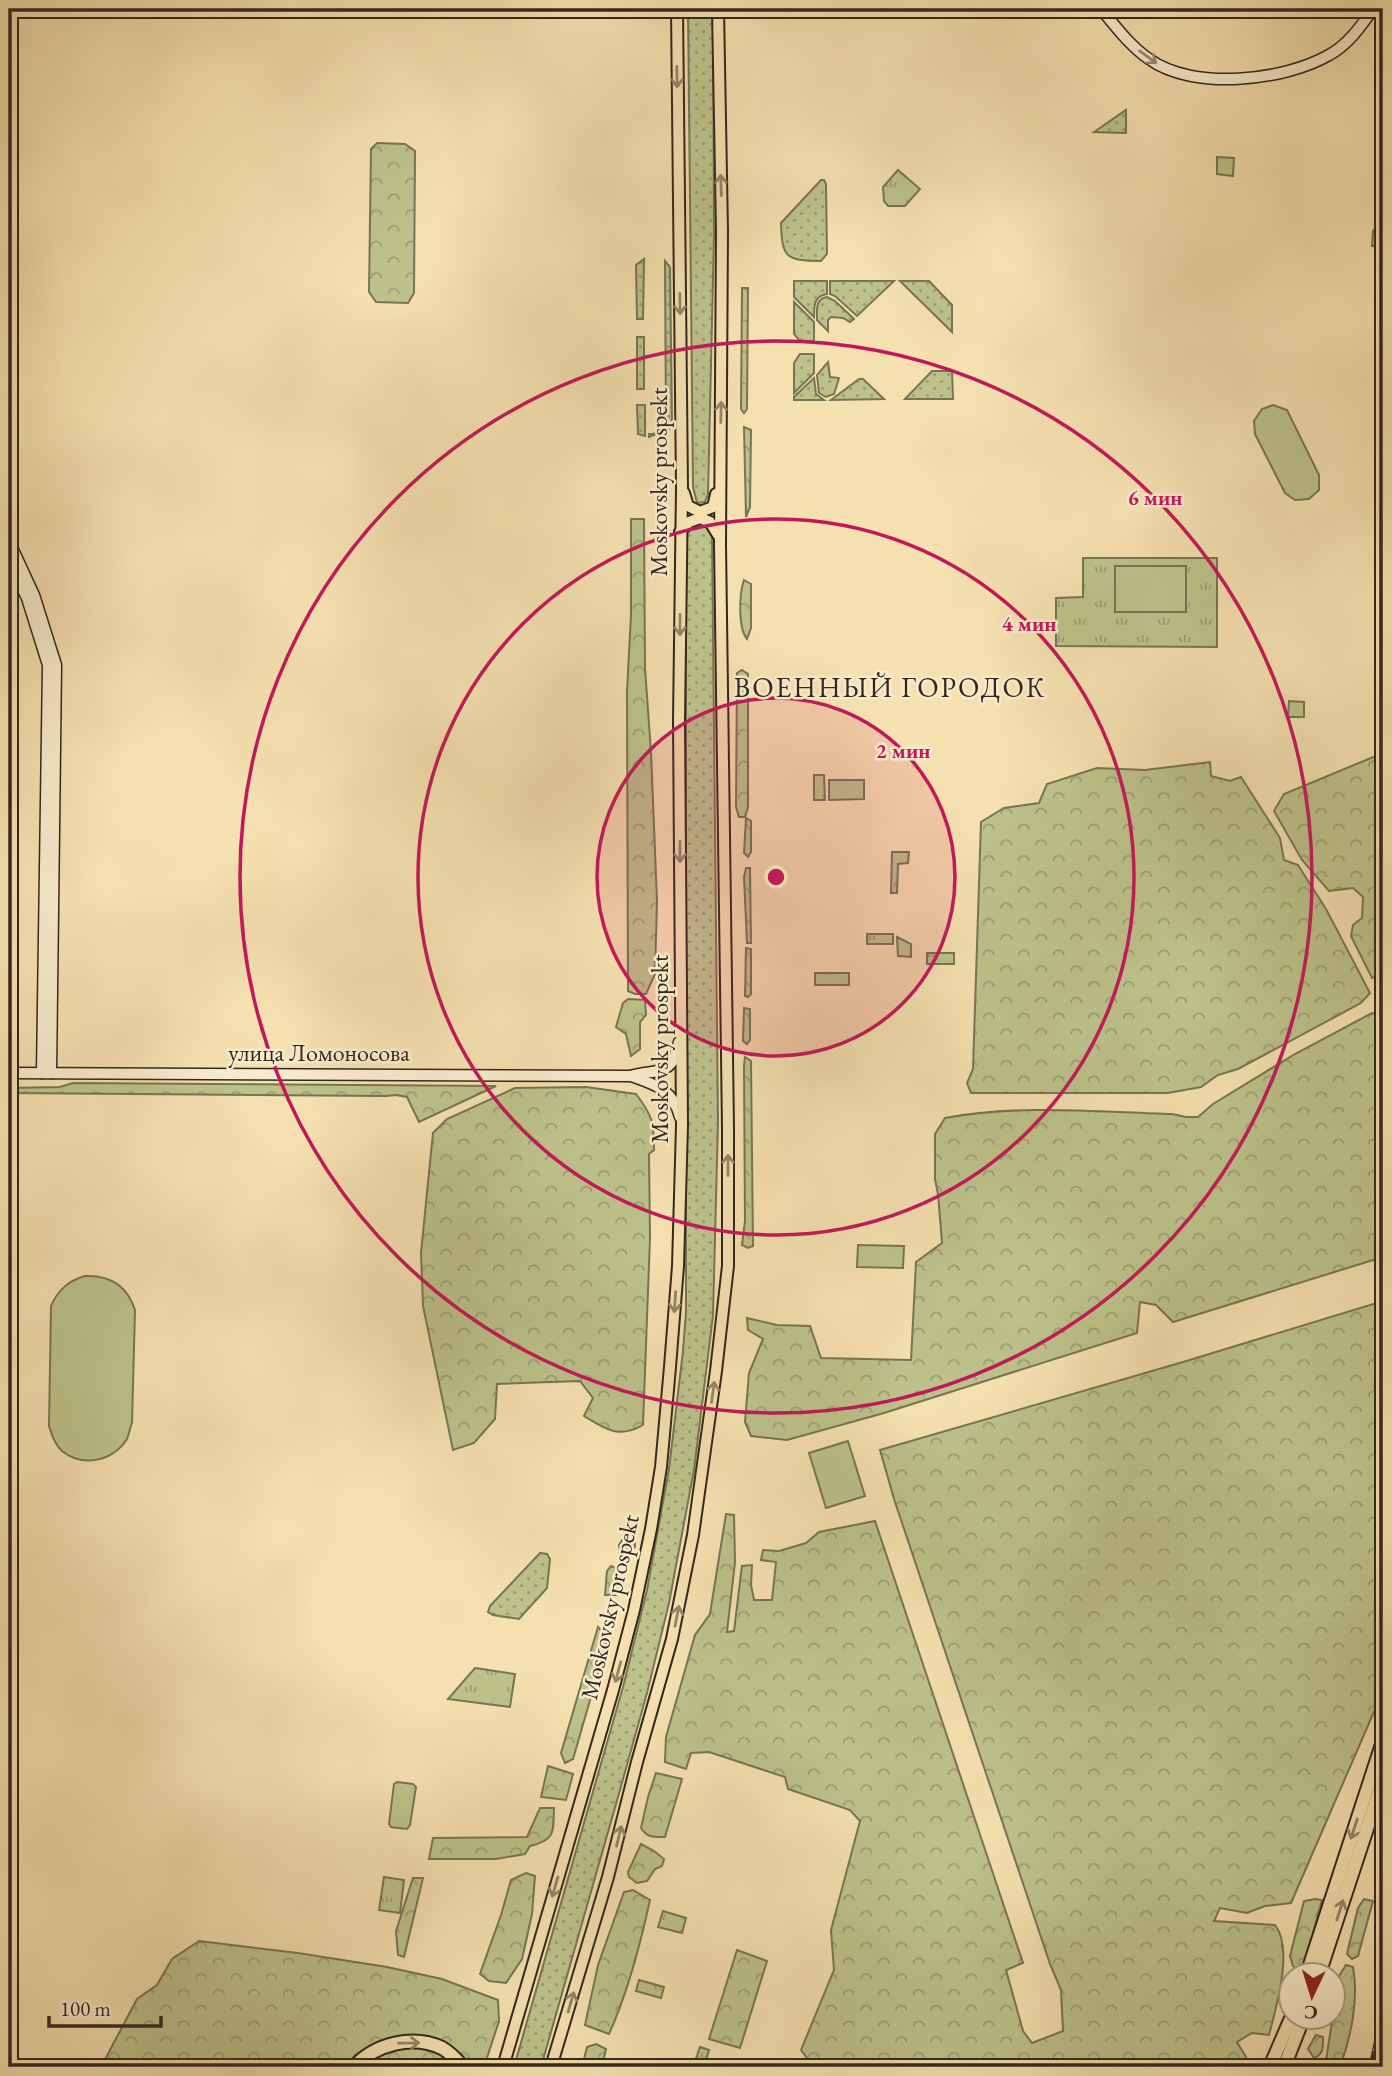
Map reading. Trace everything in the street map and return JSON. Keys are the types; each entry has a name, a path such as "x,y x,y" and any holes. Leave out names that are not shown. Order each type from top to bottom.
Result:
{"highway":[{"path":"1312,1960 1383,1741"},
{"path":"1324,1960 1383,1780"},
{"path":"1270,2067 1286,2030"},
{"path":"1284,2067 1299,2030"},
{"path":"354,2067 378,2049 402,2042 430,2044 443,2049 463,2067"}],"main road":[{"name":"Moskovsky prospekt","path":"503,2067 634,1611 661,1467 678,1266 682,1126 679,735 682,487 677,9"},
{"path":"551,2067 608,1877 672,1639 692,1535 728,1266 719,481 723,304 718,9"},
{"path":"682,487 688,506 701,512 713,507 719,481"},
{"path":"680,532 689,522 700,518 710,522 720,537"}],"street":[{"path":"1101,9 1149,60 1188,75 1207,79 1237,79 1275,74 1331,55 1353,36 1373,9"},
{"path":"9,541 34,595 56,665 47,1073"},
{"path":"9,559 27,598 48,665 47,1073"},
{"name":"улица Ломоносова","path":"9,1073 630,1076 661,1072 672,1064 681,1028"},
{"name":"улица Ломоносова","path":"630,1076 658,1086 671,1095 678,1108 682,1126"}],"green space":[{"path":"688,9 713,9 714,235 708,494 705,502 697,503 693,487"},
{"path":"1126,110 1126,133 1094,132"},
{"path":"377,143 405,144 415,151 414,293 408,303 376,302 369,292 371,149"},
{"path":"1217,157 1234,158 1233,176 1217,174"},
{"path":"898,170 920,189 905,206 888,206 884,201 883,187"},
{"path":"821,180 826,184 827,254 821,261 793,258 785,250 781,223"},
{"path":"1383,222 1383,246 1372,246 1373,231"},
{"path":"644,259 643,319 637,319 636,265"},
{"path":"665,261 670,267 672,424 669,429 649,437 649,434 666,428"},
{"path":"794,281 827,281 827,294 817,299 814,317 794,297"},
{"path":"830,281 894,281 857,316 830,294"},
{"path":"900,281 929,281 952,305 952,332"},
{"path":"742,288 748,288 747,409 744,413 741,409"},
{"path":"827,297 854,319 850,322 831,317 828,320 828,331 817,320 820,300"},
{"path":"794,302 814,322 814,341 800,341 794,334"},
{"path":"637,337 644,337 644,389 637,389"},
{"path":"800,354 814,354 814,373 794,393 794,363"},
{"path":"828,362 830,377 839,378 834,394 826,397 819,393 817,375"},
{"path":"932,371 952,371 953,399 905,399"},
{"path":"814,378 816,394 824,400 794,400 794,397"},
{"path":"859,379 863,379 884,399 831,400"},
{"path":"637,405 645,405 645,436 638,434"},
{"path":"1273,405 1287,410 1319,475 1319,490 1309,499 1295,500 1285,493 1255,434 1254,421 1262,409"},
{"path":"744,427 751,430 750,507 746,517"},
{"path":"631,519 644,519 645,668 657,901 655,974 646,994 628,991 627,691 631,615"},
{"path":"699,522 708,526 712,535 718,1122 713,1315 694,1470 669,1603 647,1693 541,2067 514,2067 623,1687 647,1590 669,1469 686,1312 686,535 689,525"},
{"path":"1083,558 1217,558 1217,647 1056,646 1056,598 1083,597"},
{"path":"1115,566 1186,566 1186,612 1115,612"},
{"path":"744,580 751,584 751,628 747,639 740,611"},
{"path":"742,670 748,674 748,807 745,817 739,817 736,807 737,673"},
{"path":"1289,701 1304,702 1304,717 1288,717"},
{"path":"1383,753 1383,974 1372,978 1351,936 1353,925 1362,918 1363,897 1353,888 1329,891 1302,860 1274,811 1284,794"},
{"path":"1210,762 1211,776 1230,781 1241,777 1280,838 1284,860 1298,865 1326,909 1370,993 1361,1003 1238,1069 1218,1075 1201,1087 1168,1093 971,1093 967,1083 973,1069 981,822 1004,808 1039,803 1047,784 1097,768 1145,770"},
{"path":"814,775 824,775 825,800 814,800"},
{"path":"829,780 864,780 864,799 829,800"},
{"path":"746,818 751,821 751,852 748,857 744,853"},
{"path":"892,852 909,852 908,863 898,864 897,893 891,893"},
{"path":"746,868 750,868 751,943 747,943 744,877"},
{"path":"867,934 893,934 893,944 867,944"},
{"path":"897,937 911,944 911,957 898,956"},
{"path":"746,948 751,949 751,994 748,997 745,996"},
{"path":"927,953 954,953 954,964 927,964"},
{"path":"815,973 849,973 849,985 815,985"},
{"path":"628,999 645,1000 646,1015 640,1022 640,1049 631,1056 626,1034 616,1027 623,1003"},
{"path":"744,1008 750,1009 750,1040 747,1044 743,1041"},
{"path":"1372,1013 1383,1015 1383,1257 1173,1322 1156,1305 1140,1302 1137,1333 884,1413 787,1440 751,1436 745,1422 749,1373 763,1339 748,1330 747,1318 777,1325 810,1326 821,1358 911,1360 916,1262 942,1243 935,1179 935,1134 945,1118 1030,1110 1198,1117 1213,1104 1295,1054"},
{"path":"745,1057 751,1061 753,1246 748,1248 742,1245 745,1221"},
{"path":"73,1083 496,1086 419,1122 407,1097 396,1095 9,1093 9,1088 60,1087"},
{"path":"586,1087 636,1094 646,1108 653,1126 654,1150 649,1154 650,1238 643,1425 627,1431 612,1431 584,1416 593,1398 580,1381 497,1384 495,1419 474,1443 453,1450 423,1306 421,1253 433,1133 447,1119 515,1088"},
{"path":"858,1245 904,1246 903,1268 857,1267"},
{"path":"85,1276 102,1277 116,1283 132,1301 135,1310 132,1423 127,1439 121,1447 97,1460 79,1459 62,1451 49,1426 51,1306 64,1287"},
{"path":"1383,1301 1383,1691 1291,1903 1265,1906 1247,1913 1220,1908 1214,1921 1275,1925 1283,1949 1283,1960 1276,1960 1276,2010 1269,2035 1252,2033 1237,2042 1249,2067 814,2067 801,2050 834,1970 831,1930 860,1821 850,1810 788,1789 785,1777 709,1752 691,1753 686,1769 665,1762 666,1737 695,1635 710,1614 726,1514 734,1515 735,1562 727,1632 734,1631 742,1566 752,1565 751,1585 754,1600 772,1600 776,1562 761,1560 763,1550 779,1551 806,1543 819,1532 875,1521 1023,1963 1006,1970 1023,2031 1032,2043 1063,2031 1061,1990 894,1499 880,1450"},
{"path":"848,1441 865,1496 826,1508 809,1453"},
{"path":"629,1529 634,1533 635,1547 630,1553 620,1554 619,1545"},
{"path":"540,1553 547,1554 550,1559 547,1588 519,1619 488,1612 490,1606"},
{"path":"611,1566 624,1572 623,1589 616,1595 605,1595 607,1571"},
{"path":"598,1627 608,1638 573,1759 565,1763 561,1753"},
{"path":"475,1668 515,1674 510,1707 448,1699"},
{"path":"548,1766 573,1774 566,1800 541,1797"},
{"path":"656,1773 682,1779 665,1837 648,1835 641,1828"},
{"path":"394,1784 413,1784 416,1787 407,1829 391,1827 389,1824"},
{"path":"540,1808 554,1808 551,1834 545,1841 530,1846 525,1854 496,1859 429,1859 433,1838 527,1837"},
{"path":"641,1844 664,1859 662,1866 655,1869 647,1881 637,1883 629,1877 628,1872"},
{"path":"526,1873 535,1876 532,1914 522,1959 506,1983 489,1981 480,1974 511,1880"},
{"path":"384,1877 404,1880 400,1913 379,1910"},
{"path":"413,1878 423,1878 404,1957 398,1955 396,1931"},
{"path":"633,1890 650,1900 633,1968 609,2034 585,2025 598,1965 624,1892"},
{"path":"1364,1899 1373,1901 1358,1956 1352,1959 1347,1954 1358,1908"},
{"path":"1322,1900 1306,1960 1291,1960 1290,1956 1304,1901"},
{"path":"663,1911 686,1918 682,1933 658,1927"},
{"path":"199,1941 387,1967 442,1979 498,2000 499,2021 484,2067 101,2067 137,1999 157,1985 172,1959"},
{"path":"737,1950 767,1961 740,2048 709,2039"},
{"path":"1346,1965 1353,1967 1355,1979 1351,2030 1340,2067 1325,2067 1331,2030 1346,2030"},
{"path":"639,1980 664,1987 661,1998 636,1991"},
{"path":"1316,2035 1323,2037 1323,2047 1320,2054 1314,2058 1308,2049"},
{"path":"596,2044 606,2049 602,2067 582,2067 587,2047"},
{"path":"700,2047 709,2050 705,2065 711,2067 693,2067"}],"railway":[{"path":"1371,2067 1383,2011"}],"district":[{"name":"ВОЕННЫЙ ГОРОДОК","path":"890,687"}]}
